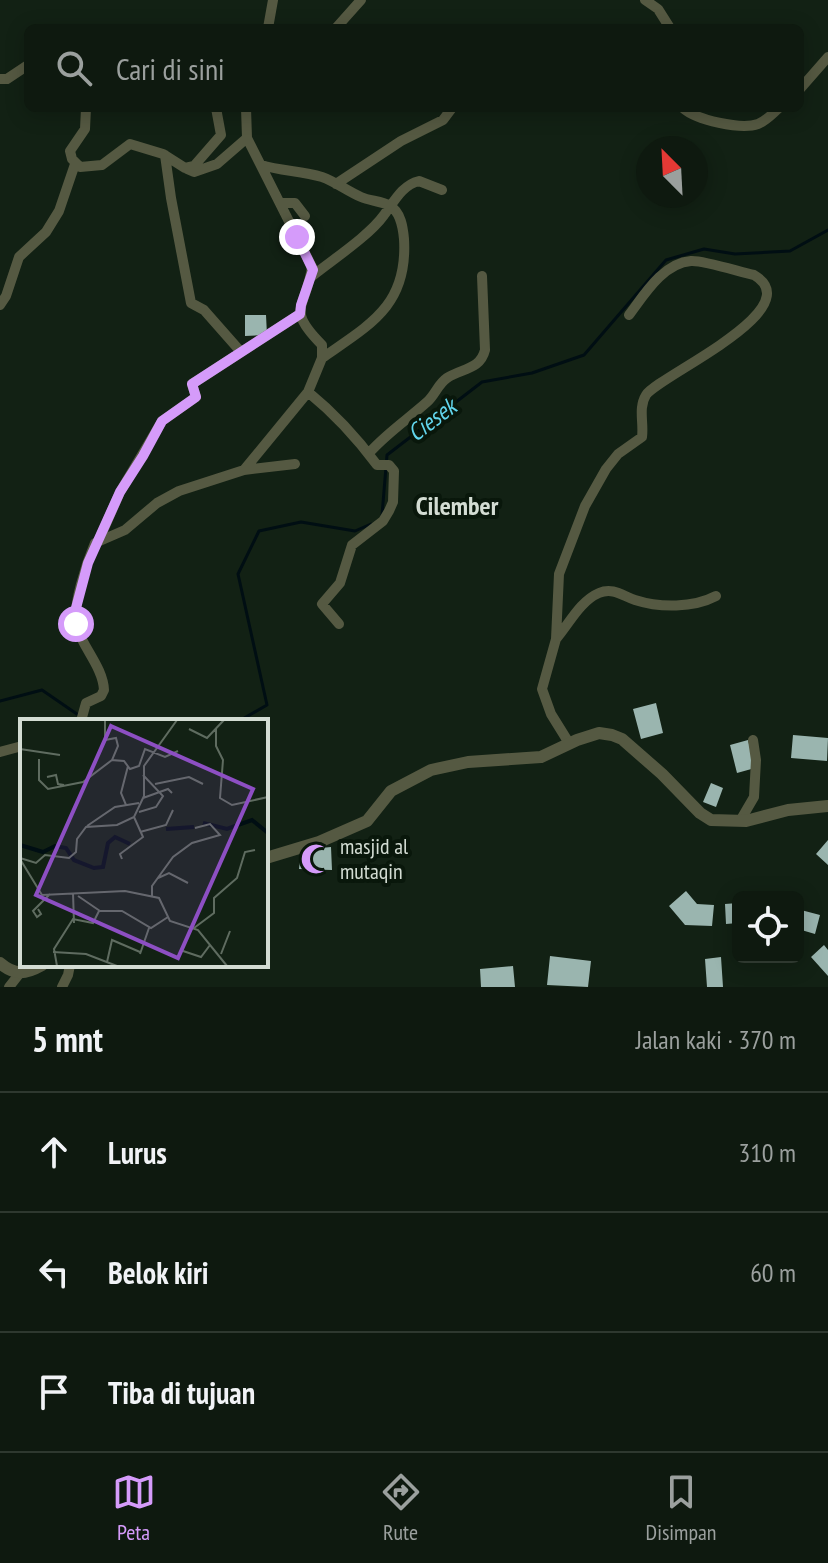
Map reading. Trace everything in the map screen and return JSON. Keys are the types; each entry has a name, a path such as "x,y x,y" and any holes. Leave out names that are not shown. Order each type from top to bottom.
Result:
{"street":[{"path":"269,24 273,0"},
{"path":"340,24 361,0"},
{"path":"645,0 658,9 667,24"},
{"path":"804,84 828,57"},
{"path":"0,79 7,79 24,68"},
{"path":"86,112 85,129 70,151 75,164 80,167 107,163 130,144 164,155 194,172 212,167 247,138"},
{"path":"185,168 194,166 221,135 217,112"},
{"path":"244,470 308,392 322,358 322,345 304,327 300,314 312,267 247,138 246,112"},
{"path":"336,184 401,141 443,120 449,112"},
{"path":"686,112 741,127 761,122 774,112"},
{"path":"164,155 191,303 214,319 241,352"},
{"path":"0,305 19,257 46,232 59,211 75,164"},
{"path":"261,165 311,174 360,197 391,206 398,214 404,251 399,288 364,329 322,358"},
{"path":"310,278 379,222 401,191 416,181 442,190"},
{"path":"281,203 296,203 305,216"},
{"path":"569,743 551,714 542,689 556,639 558,581 585,506 612,460 642,437 645,396 660,382 713,351 747,323 765,304 767,291 760,278 754,275 691,261 658,278 629,315"},
{"path":"370,452 426,403 444,380 477,365 481,360 485,350 482,276"},
{"path":"99,540 120,492 162,421 196,397 192,384 300,314"},
{"path":"308,392 394,474 393,502 389,511 383,521 352,545 340,583 322,604 339,624"},
{"path":"82,716 88,702 101,696 104,690 76,624 76,608 95,543 125,530 150,507 179,491 244,470 295,464"},
{"path":"556,639 586,602 602,592 616,591 637,600 671,604 696,603 716,596"},
{"path":"268,857 319,842 367,821 391,791 431,770 468,762 541,757 599,733 619,737 662,774 702,815 720,822 828,806"},
{"path":"740,821 754,797 756,760 753,740"},
{"path":"0,752 20,747"},
{"path":"0,963 20,973"},
{"path":"9,987 20,973 36,967"},
{"path":"62,987 70,967"}],"building":[{"path":"245,315 266,315 267,335 245,336"},
{"path":"656,703 663,733 641,739 633,709"},
{"path":"793,735 828,738 827,761 791,758"},
{"path":"748,740 755,768 737,773 730,745"},
{"path":"711,783 723,788 716,807 703,802"},
{"path":"828,840 828,865 816,854"},
{"name":"masjid al mutaqin","path":"331,847 332,870 299,869 301,850"},
{"path":"686,891 697,904 714,905 712,926 685,925 669,906"},
{"path":"732,903 732,924 726,924 725,904"},
{"path":"804,911 820,915 815,934 804,931"},
{"path":"824,945 828,950 828,976 811,957"},
{"path":"550,956 591,961 588,987 547,985"},
{"path":"721,957 723,987 707,987 705,959"},
{"path":"513,966 515,987 481,987 480,969"}],"waterway":[{"name":"Ciesek","path":"382,515 387,455 482,382 532,373 584,355 666,260 704,249 735,254 790,251 828,230"},
{"name":"Ciesek","path":"242,719 267,705 238,574 259,531 301,522 355,531 371,524"},
{"name":"Ciesek","path":"0,701 42,690 84,719"}],"place":[{"name":"masjid al mutaqin","path":"316,859"}],"district":[{"name":"Cilember","path":"457,506"}],"route":[{"path":"76,624 76,608 95,543 120,492 162,421 196,397 192,384 300,314 313,270 297,237"}]}
